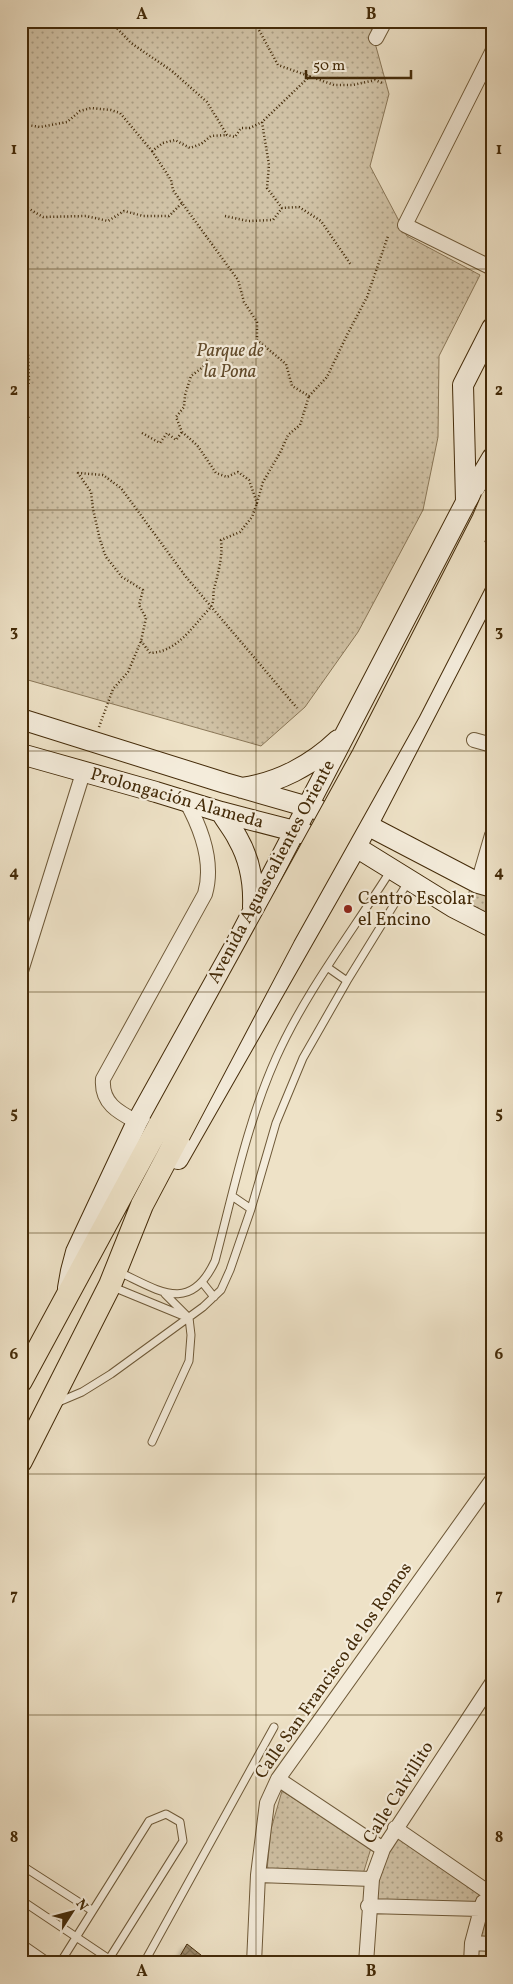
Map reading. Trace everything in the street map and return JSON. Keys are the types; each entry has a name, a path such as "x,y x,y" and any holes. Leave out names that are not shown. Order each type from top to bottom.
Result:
{"main road":[{"name":"Avenida Aguascalientes Oriente","path":"21,1381 362,755 492,499"},
{"path":"21,1461 116,1271 142,1205 284,936 409,712 492,550"}],"street":[{"path":"376,38 385,21"},
{"path":"492,52 405,225 492,268"},
{"path":"466,502 463,385 492,328"},
{"name":"Avenida Aguascalientes Oriente","path":"68,1292 76,1252 137,1122 253,910 466,502 492,458"},
{"path":"116,1271 356,847 394,774 484,614 492,584"},
{"name":"Prolongación Alameda","path":"21,719 367,825 485,885"},
{"path":"242,788 291,773 317,758 342,740 344,758 361,777 374,779 394,774"},
{"path":"474,740 492,745"},
{"name":"Prolongación Alameda","path":"21,754 186,801 292,835 356,847 409,880 492,927"},
{"path":"21,971 82,772"},
{"path":"137,1122 110,1105 104,1093 104,1079 206,894 209,876 204,844 186,801"},
{"path":"221,812 239,839 248,862 253,886 253,910"},
{"path":"292,835 321,845 334,858 340,874"},
{"path":"485,885 492,835"},
{"name":"Calle San Francisco de los Romos","path":"254,1963 258,1875 267,1803 278,1779 492,1480"},
{"name":"Calle Calvillito","path":"366,1963 368,1906 372,1879 383,1849 492,1683"},
{"path":"278,1779 383,1849"},
{"path":"395,1828 490,1889 480,1909 472,1943 471,1963"},
{"path":"258,1875 372,1879"},
{"path":"368,1906 480,1909"},
{"path":"472,1943 492,1944"},
{"path":"21,1947 44,1963"}],"lane":[{"path":"165,1294 182,1294 195,1288 208,1274 215,1261 255,1110 276,1058 328,968 392,869"},
{"path":"49,1406 82,1392 112,1374 189,1318 221,1290 251,1209 276,1123 303,1058 347,981 409,880"},
{"path":"328,968 347,981"},
{"path":"232,1196 251,1209"},
{"path":"116,1271 165,1294 189,1318 191,1335 189,1361 152,1442"},
{"path":"116,1271 189,1318"},
{"path":"202,1282 214,1298"},
{"path":"144,1963 274,1727"},
{"path":"21,1900 76,1936 109,1959 183,1841 180,1822 166,1814 148,1821 91,1910 76,1936 60,1963"},
{"path":"21,1865 91,1910"}],"path":[{"path":"110,21 131,43 172,71 207,102 227,135"},
{"path":"254,21 278,64 334,85 353,85 375,80 382,84"},
{"path":"152,151 163,143 175,140 190,148 201,144 212,136 227,135 235,137 241,128 250,128 262,122 310,76"},
{"path":"21,124 40,127 67,122 80,111 91,108 120,113 152,151 171,180 172,190 238,280 244,302 257,322 257,340 286,364 292,386 309,396"},
{"path":"262,122 269,165 267,188 282,208"},
{"path":"21,200 26,207 43,217 86,216 108,221 124,211 143,216 169,216 182,203"},
{"path":"21,207 26,207"},
{"path":"225,216 248,222 273,220 282,208 299,207 321,221 351,265"},
{"path":"142,641 150,653 161,653 189,634 212,606 214,589 220,573 221,540 240,532 252,517 263,482 288,435 300,426 309,396 328,377 367,297 388,236"},
{"path":"21,348 28,353 29,380 25,400 29,420"},
{"path":"211,354 203,367 191,376 185,395 184,407 176,417 182,432 197,445 216,474 227,477 238,472 249,480 257,502"},
{"path":"142,433 160,443 166,433 176,440 182,432"},
{"path":"98,729 113,689 128,672 142,641 146,618 139,605 143,590 122,577 106,557 100,540 91,492 78,473 103,476 121,488 186,577 297,708"}],"green space":[{"name":"Parque de la Pona","path":"21,21 369,21 389,94 370,166 407,236 480,275 439,356 438,437 423,510 358,632 305,707 261,746 21,678"},
{"path":"471,884 492,891 492,914 466,905"},
{"path":"282,1791 371,1848 363,1874 267,1870 271,1829"},
{"path":"398,1836 481,1893 477,1903 375,1901 382,1865"},
{"path":"492,1898 492,1940 480,1939 486,1909"}],"building":[{"path":"187,1944 211,1963 176,1963"}],"place":[{"name":"Centro Escolar el Encino","path":"348,909"}]}
